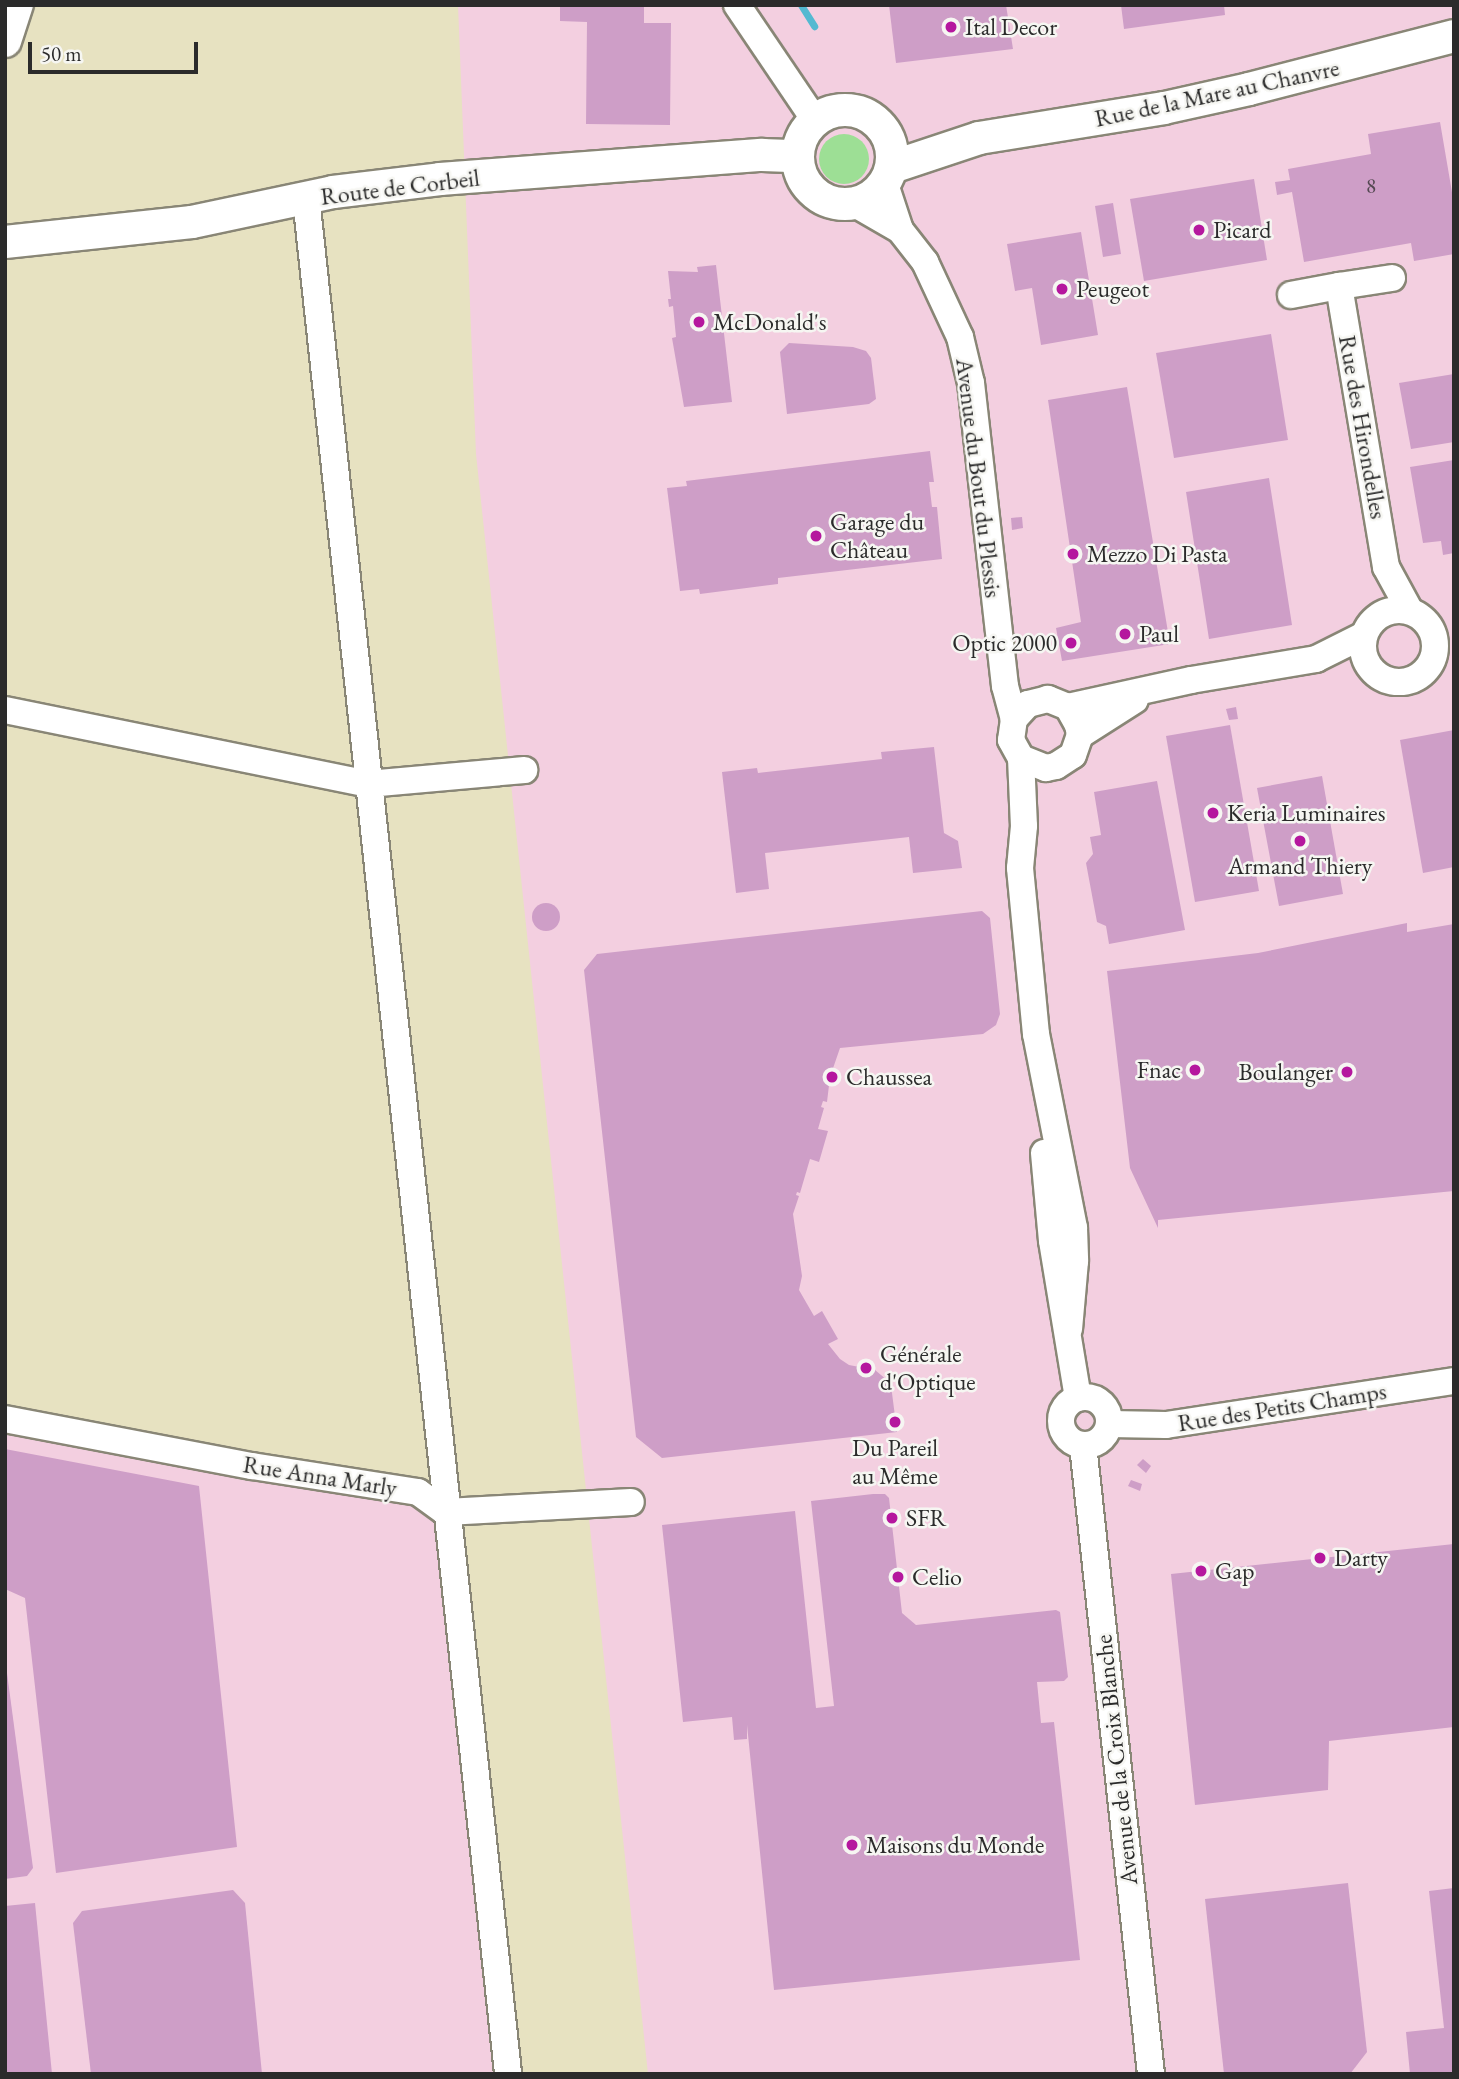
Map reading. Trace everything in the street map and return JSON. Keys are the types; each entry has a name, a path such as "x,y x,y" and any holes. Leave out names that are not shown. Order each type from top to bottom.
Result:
{"street":[{"path":"5,41 17,5"},
{"path":"737,5 815,120"},
{"name":"Rue de la Mare au Chanvre","path":"886,132 979,138 1164,108 1454,36"},
{"path":"845,110 861,113 875,121 886,132 892,149 888,176 872,197 855,204 838,205 822,199 808,188 800,173 797,156 799,143 815,120 845,110"},
{"name":"Rue de la Mare au Chanvre","path":"888,176 979,138"},
{"name":"Route de Corbeil","path":"5,242 192,222 306,198 440,179 762,155 797,156"},
{"name":"Avenue du Bout du Plessis","path":"888,176 900,230"},
{"path":"306,198 508,2074"},
{"name":"Avenue du Bout du Plessis","path":"855,204 900,230 925,262 960,337 971,383 1005,686 1014,719"},
{"path":"1292,295 1392,278"},
{"name":"Rue des Hirondelles","path":"1339,286 1386,567 1418,617"},
{"name":"Rue des Hirondelles","path":"1371,625 1386,567"},
{"path":"1317,659 1393,610 1454,626"},
{"name":"Avenue du Bout du Plessis","path":"997,617 1022,677 1037,700"},
{"path":"1068,707 1191,680 1317,659 1371,669 1382,678 1396,682 1411,680 1443,655 1435,648 1434,634 1418,617"},
{"path":"1371,625 1363,647 1371,669"},
{"path":"1080,735 1148,691"},
{"path":"1021,758 1046,768 1056,766 1073,755 1080,735 1074,715 1068,707 1048,699 1028,704 1014,719 1012,740 1021,758 1024,826 1020,868 1036,1034 1074,1228 1075,1261 1069,1329 1078,1398"},
{"path":"5,710 368,784 524,770"},
{"path":"1024,826 1046,768"},
{"name":"Rue des Petits Champs","path":"1110,1424 1166,1425 1454,1381"},
{"path":"1078,1398 1093,1398 1100,1402 1110,1424 1098,1442 1083,1445 1069,1440 1061,1427 1062,1412 1078,1398"},
{"name":"Rue Anna Marly","path":"5,1419 252,1466 418,1492 446,1512"},
{"name":"Avenue de la Croix Blanche","path":"1083,1445 1151,2074"},
{"path":"446,1512 631,1502"}],"shaded area":[{"path":"458,5 1454,5 1454,2074 648,2074 476,454"},
{"path":"5,1419 252,1466 446,1512 508,2074 5,2074"}],"green space":[{"path":"844,134 861,142 869,159 861,176 844,184 827,176 819,159 827,142"}],"building":[{"path":"560,5 644,5 644,23 671,23 670,125 586,124 587,22 560,21"},
{"name":"Ital Decor","path":"889,5 1006,5 1013,49 896,63"},
{"path":"1121,5 1224,5 1225,15 1124,29"},
{"path":"1440,122 1454,204 1454,254 1414,261 1411,243 1304,262 1292,192 1277,195 1275,182 1290,180 1288,169 1371,154 1368,134"},
{"name":"Picard","path":"1254,179 1267,260 1144,281 1130,199"},
{"path":"1113,203 1121,254 1103,257 1095,206"},
{"name":"Peugeot","path":"1081,232 1098,335 1041,345 1032,288 1015,291 1007,244"},
{"name":"McDonald's","path":"716,265 732,402 684,407 672,338 676,337 673,306 669,307 668,299 671,299 668,271 698,272 697,267"},
{"path":"1271,334 1288,440 1174,458 1156,353"},
{"path":"789,343 853,347 866,351 871,358 876,399 869,404 787,414 780,352"},
{"path":"1454,374 1454,442 1411,449 1399,383"},
{"path":"1127,387 1170,644 1062,661 1056,628 1081,622 1048,400"},
{"name":"Garage du Château","path":"930,451 934,482 929,482 932,507 937,507 942,559 778,578 778,584 700,594 699,589 680,591 667,488 687,486 686,481"},
{"path":"1454,460 1454,553 1443,555 1441,541 1423,543 1410,467"},
{"path":"1269,478 1292,625 1209,639 1186,492"},
{"path":"1022,517 1023,528 1012,530 1011,518"},
{"path":"1236,707 1238,719 1229,720 1226,709"},
{"name":"Keria Luminaires","path":"1230,725 1259,891 1195,902 1166,736"},
{"path":"1454,730 1454,867 1423,873 1400,740"},
{"path":"934,747 944,833 958,841 962,868 913,873 909,837 765,853 769,889 736,893 722,772 757,768 758,773 882,759 881,752"},
{"name":"Armand Thiery","path":"1322,776 1343,894 1279,906 1257,788"},
{"path":"1157,781 1185,930 1109,944 1106,926 1097,922 1086,863 1093,854 1090,837 1101,835 1094,792"},
{"path":"546,903 556,907 560,917 556,927 546,931 536,927 532,917 536,907"},
{"path":"982,911 990,918 1000,1014 996,1025 983,1034 840,1048 830,1077 827,1102 823,1101 821,1107 824,1108 818,1129 828,1131 819,1162 810,1159 800,1193 797,1192 796,1195 799,1196 793,1214 802,1276 799,1290 814,1316 822,1311 838,1339 828,1344 840,1359 849,1365 875,1370 887,1380 892,1393 897,1432 662,1458 636,1437 584,970 597,954"},
{"path":"1407,923 1407,932 1454,924 1454,1191 1158,1220 1158,1228 1130,1168 1107,971 1258,953"},
{"path":"5,1449 199,1486 237,1847 56,1873 25,1598 5,1589"},
{"path":"1143,1459 1151,1466 1146,1473 1137,1465"},
{"path":"1131,1480 1142,1484 1140,1491 1128,1486"},
{"path":"885,1494 889,1498 902,1613 916,1625 1056,1610 1060,1612 1068,1677 1064,1681 1037,1682 1041,1723 1054,1722 1080,1960 774,1990 747,1725 747,1739 734,1740 732,1717 683,1722 662,1525 795,1511 816,1708 834,1706 811,1501"},
{"path":"1454,1544 1454,1727 1329,1741 1328,1790 1195,1805 1171,1574"},
{"path":"5,1658 33,1868 27,1876 5,1879"},
{"path":"1348,1883 1367,2052 1350,2074 1224,2074 1205,1899"},
{"path":"1454,1888 1454,2074 1410,2074 1406,2032 1444,2028 1429,1891"},
{"path":"233,1890 245,1903 262,2074 91,2074 73,1923 82,1911"},
{"path":"35,1903 52,2074 5,2074 5,1906"}],"waterway":[{"path":"801,5 814,26"}],"place":[{"name":"Ital Decor","path":"951,27"},
{"name":"Picard","path":"1199,230"},
{"name":"Peugeot","path":"1062,289"},
{"name":"McDonald's","path":"699,322"},
{"name":"Garage du Château","path":"816,536"},
{"name":"Mezzo Di Pasta","path":"1073,554"},
{"name":"Paul","path":"1125,634"},
{"name":"Optic 2000","path":"1071,643"},
{"name":"Keria Luminaires","path":"1213,813"},
{"name":"Armand Thiery","path":"1300,841"},
{"name":"Fnac","path":"1195,1070"},
{"name":"Boulanger","path":"1347,1072"},
{"name":"Chaussea","path":"832,1077"},
{"name":"Générale d'Optique","path":"866,1368"},
{"name":"Du Pareil au Même","path":"895,1422"},
{"name":"SFR","path":"892,1518"},
{"name":"Darty","path":"1320,1558"},
{"name":"Gap","path":"1201,1571"},
{"name":"Celio","path":"898,1577"},
{"name":"Maisons du Monde","path":"852,1845"}]}
